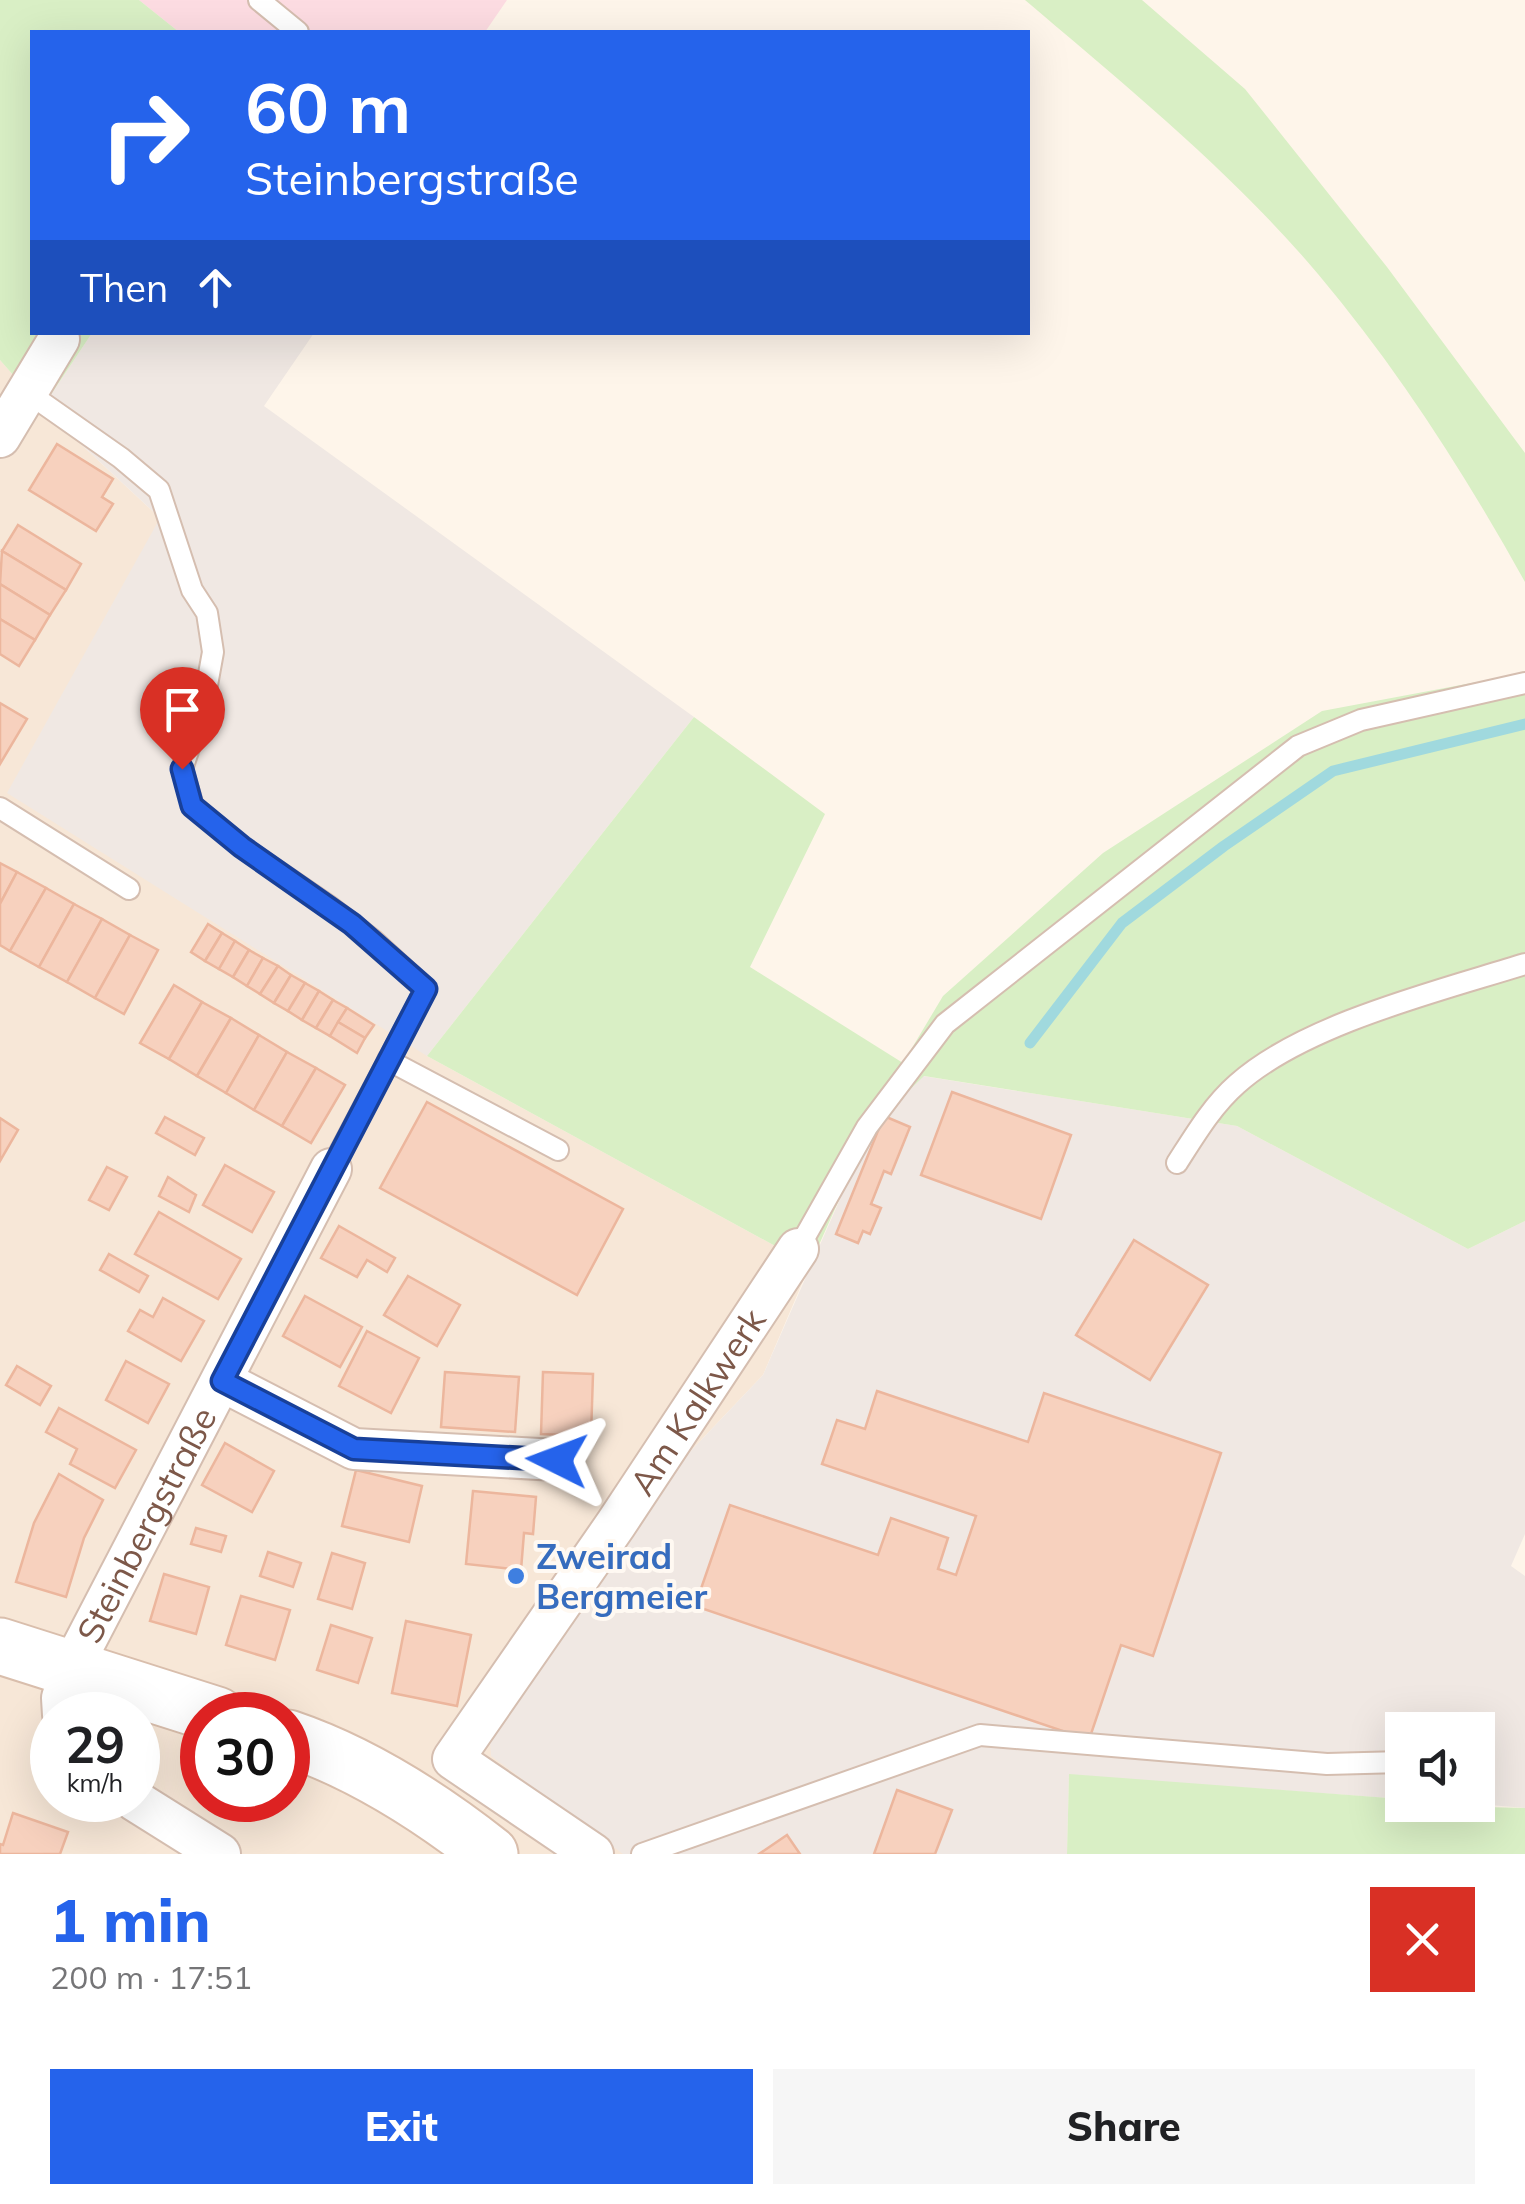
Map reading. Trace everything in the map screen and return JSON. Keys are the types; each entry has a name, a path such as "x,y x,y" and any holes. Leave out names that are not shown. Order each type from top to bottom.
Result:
{"main road":[{"path":"0,1646 67,1692"},
{"path":"310,1747 411,1797 490,1854"}],"street":[{"path":"0,437 60,339"},
{"name":"Steinbergstraße","path":"67,1692 331,1169"},
{"name":"Am Kalkwerk","path":"593,1854 453,1760 616,1524 798,1249"},
{"name":"Steinbergstraße","path":"222,1381 354,1449 557,1460"},
{"path":"160,1816 220,1854"}],"lane":[{"path":"259,0 296,30"},
{"path":"27,392 121,458 158,490 192,590 206,613 213,652 202,707 182,769 192,806 242,847 345,918 426,989 331,1169"},
{"path":"798,1249 867,1127 945,1024 1298,746 1361,720 1525,683"},
{"path":"0,808 129,889"},
{"path":"1177,1162 1236,1084 1272,1058 1330,1030 1525,964"},
{"path":"388,1060 558,1150"},
{"path":"642,1854 980,1735 1326,1764 1385,1762"}],"shaded area":[{"path":"139,0 507,0 486,30 176,30"},
{"path":"91,335 313,335 264,406 694,717 427,1056 7,793 160,518 42,408"},
{"path":"0,360 42,408 160,518 427,1056 810,1265 763,1375 645,1499 623,1854 0,1854"},
{"path":"923,1076 1237,1126 1468,1249 1525,1221 1525,1534 1511,1566 1525,1576 1525,1808 1495,1805 1495,1712 1385,1712 1385,1798 1069,1775 1067,1854 623,1854 491,1756 488,1712 645,1499 763,1375 872,1126"}],"green space":[{"path":"0,0 139,0 176,30 30,30 30,335 91,335 42,408 0,360"},
{"path":"1025,0 1142,0 1245,89 1387,267 1525,453 1525,582 1429,423 1318,274 1214,165"},
{"path":"1525,673 1525,1221 1468,1249 1237,1126 924,1076 872,1126 810,1265 427,1056 694,717 825,814 750,967 903,1063 943,996 1103,853 1322,711"},
{"path":"1069,1774 1385,1798 1385,1822 1495,1822 1495,1807 1525,1808 1525,1854 1067,1854"}],"building":[{"path":"57,444 113,479 102,497 113,504 96,531 29,490"},
{"path":"18,525 81,564 66,590 2,551"},
{"path":"2,551 66,590 50,615 0,584"},
{"path":"0,584 50,615 35,640 0,619"},
{"path":"0,619 35,640 19,666 0,654"},
{"path":"0,703 27,719 0,764"},
{"path":"0,863 17,872 0,904"},
{"path":"17,872 46,888 10,951 0,945 0,904"},
{"path":"46,888 74,904 39,967 10,951"},
{"path":"74,904 102,919 67,982 39,967"},
{"path":"102,919 130,935 95,998 67,982"},
{"path":"208,924 222,933 205,961 191,952"},
{"path":"222,933 235,941 219,969 205,961"},
{"path":"130,935 158,950 124,1014 95,998"},
{"path":"235,941 249,950 233,977 219,969"},
{"path":"249,950 263,958 247,986 233,977"},
{"path":"263,958 278,966 260,994 247,986"},
{"path":"278,966 291,975 274,1003 260,994"},
{"path":"291,975 305,983 288,1011 274,1003"},
{"path":"305,983 319,991 302,1020 288,1011"},
{"path":"174,985 202,1002 169,1059 140,1043"},
{"path":"319,991 333,1000 316,1028 302,1020"},
{"path":"333,1000 347,1008 330,1036 316,1028"},
{"path":"202,1002 231,1018 197,1076 169,1059"},
{"path":"347,1008 374,1025 365,1038 338,1022"},
{"path":"231,1018 259,1035 226,1093 197,1076"},
{"path":"338,1022 365,1038 357,1053 330,1036"},
{"path":"259,1035 287,1052 254,1110 226,1093"},
{"path":"287,1052 316,1068 282,1126 254,1110"},
{"path":"316,1068 345,1085 311,1143 282,1126"},
{"path":"952,1092 1071,1135 1041,1219 921,1175"},
{"path":"427,1102 623,1209 577,1295 380,1188"},
{"path":"884,1116 910,1127 891,1174 884,1171 871,1204 881,1208 870,1234 863,1231 858,1243 836,1234"},
{"path":"165,1117 204,1138 195,1155 156,1133"},
{"path":"0,1118 18,1130 0,1161"},
{"path":"225,1165 274,1192 252,1232 203,1205"},
{"path":"107,1167 127,1177 109,1210 89,1200"},
{"path":"168,1177 196,1195 189,1212 159,1196"},
{"path":"159,1212 241,1259 218,1299 135,1254"},
{"path":"339,1226 395,1258 387,1272 367,1260 357,1277 321,1258"},
{"path":"1134,1240 1208,1285 1150,1380 1076,1335"},
{"path":"109,1254 148,1276 139,1292 100,1270"},
{"path":"408,1276 460,1305 437,1346 384,1315"},
{"path":"305,1296 362,1327 340,1367 283,1336"},
{"path":"163,1298 204,1321 181,1361 128,1331 140,1310 153,1317"},
{"path":"367,1331 419,1358 391,1413 339,1386"},
{"path":"126,1361 169,1384 148,1423 106,1400"},
{"path":"17,1366 51,1386 40,1405 6,1385"},
{"path":"445,1372 519,1377 515,1432 441,1427"},
{"path":"543,1372 593,1374 591,1436 541,1434"},
{"path":"877,1391 1028,1442 1044,1393 1221,1453 1153,1656 1121,1645 1089,1740 695,1606 730,1505 878,1555 891,1518 948,1538 938,1569 956,1575 976,1516 822,1464 837,1420 865,1429"},
{"path":"59,1408 136,1450 115,1488 70,1464 77,1449 46,1432"},
{"path":"225,1443 274,1471 252,1512 202,1485"},
{"path":"356,1470 422,1486 409,1542 342,1526"},
{"path":"59,1474 103,1500 84,1538 66,1597 16,1582 34,1523"},
{"path":"473,1491 536,1497 533,1534 524,1533 521,1570 466,1564"},
{"path":"196,1528 226,1536 221,1552 191,1544"},
{"path":"268,1552 301,1563 293,1587 260,1576"},
{"path":"332,1553 365,1563 352,1609 318,1599"},
{"path":"164,1574 209,1587 196,1634 150,1621"},
{"path":"241,1596 290,1610 275,1660 226,1645"},
{"path":"406,1621 471,1635 457,1706 392,1693"},
{"path":"331,1625 372,1638 358,1683 317,1670"},
{"path":"897,1790 952,1810 935,1854 874,1854"},
{"path":"13,1813 68,1832 60,1854 0,1854 0,1844 3,1845"},
{"path":"787,1835 800,1854 759,1854"}],"waterway":[{"path":"1030,1043 1122,923 1333,771 1525,724"}],"place":[{"name":"Zweirad Bergmeier","path":"516,1576"}],"route":[{"path":"182,769 192,806 242,847 352,924 426,989 222,1381 354,1449 557,1460"}]}
